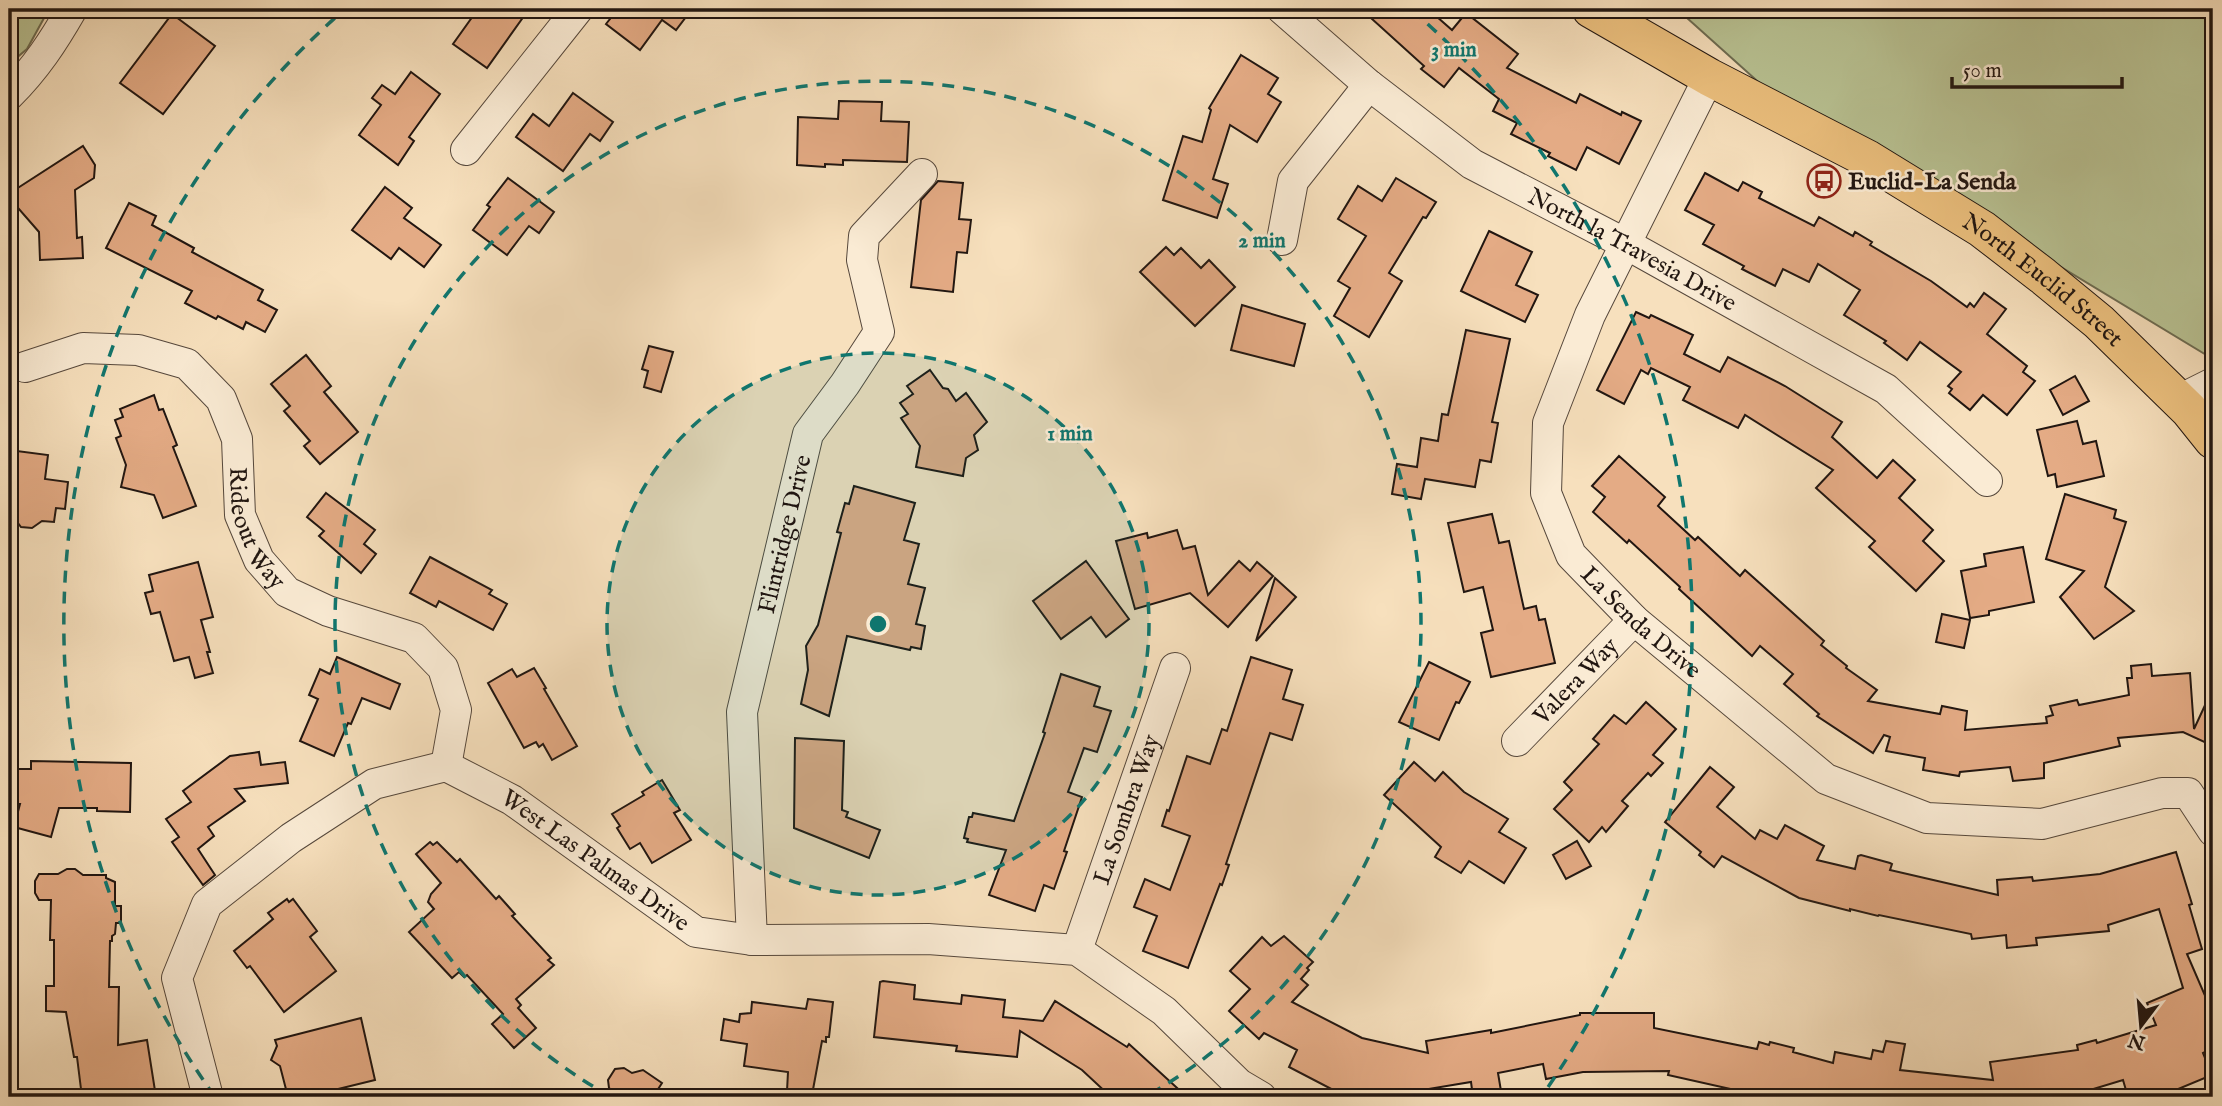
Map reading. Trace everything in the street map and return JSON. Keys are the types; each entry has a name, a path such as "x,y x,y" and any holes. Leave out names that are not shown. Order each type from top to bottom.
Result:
{"main road":[{"name":"North Euclid Street","path":"1591,9 1709,77 1868,159 1982,229 2099,323 2179,400 2213,440"}],"street":[{"path":"9,95 48,50 72,9"},
{"path":"466,150 578,9"},
{"name":"North la Travesia Drive","path":"1282,9 1369,85 1472,164 1626,244 1886,389 1987,481"},
{"name":"La Senda Drive","path":"1709,77 1590,315 1548,423 1546,493 1571,555 1634,620 1826,779 1927,818 2042,824 2162,793 2188,793 2213,831"},
{"path":"1282,240 1293,181 1369,85"},
{"name":"Flintridge Drive","path":"752,940 742,712 808,434 879,332 862,260 864,236 922,174"},
{"name":"Rideout Way","path":"25,367 83,348 138,349 187,364 221,399 237,439 240,515 259,561 287,592 328,611 414,638 443,668 456,710 446,766"},
{"path":"2179,400 2213,383"},
{"name":"Valera Way","path":"1517,741 1634,620"},
{"name":"La Sombra Way","path":"1077,950 1175,668"},
{"path":"208,1097 177,978 207,904 291,838 374,784 446,766"},
{"name":"West Las Palmas Drive","path":"446,766 512,800 696,932 752,940 928,939 1077,950"},
{"path":"1077,950 1164,1011 1242,1093"}],"green space":[{"path":"9,9 49,9 27,49 9,64"},
{"path":"1677,9 2213,9 2213,359 1765,88"}],"building":[{"path":"478,9 529,9 487,68 453,44"},
{"path":"618,9 692,9 676,30 662,20 640,50 606,24"},
{"path":"1361,9 1428,9 1452,30 1466,13 1518,54 1507,68 1576,103 1580,94 1621,115 1622,112 1641,121 1619,164 1587,147 1576,170 1548,156 1550,153 1511,134 1517,123 1493,111 1499,99 1459,68 1444,87 1421,69 1424,66"},
{"path":"172,14 215,46 163,114 120,83"},
{"path":"1241,55 1278,78 1268,94 1281,102 1257,142 1230,125 1213,179 1228,184 1217,218 1163,200 1183,136 1202,142 1211,110 1209,108"},
{"path":"411,72 440,94 409,137 414,141 398,165 359,135 381,105 372,98 382,85 395,94"},
{"path":"573,93 613,122 600,141 590,134 563,171 516,137 533,114 549,126"},
{"path":"839,101 882,102 881,121 909,122 907,162 843,160 843,165 825,164 825,167 797,165 798,117 838,119"},
{"path":"83,146 95,165 94,178 75,190 77,238 82,237 83,258 40,260 39,232 18,208 10,193"},
{"path":"1705,173 1738,191 1743,182 1762,192 1759,198 1814,226 1819,217 1853,236 1855,232 1872,242 1870,245 1931,281 1967,307 1970,303 1974,307 1984,293 2006,309 1987,334 2027,366 2023,372 2035,381 2007,415 1983,395 1970,410 1949,393 1952,389 1948,386 1961,372 1920,342 1907,360 1884,343 1886,341 1844,315 1860,290 1818,264 1809,282 1783,269 1775,286 1742,269 1744,266 1703,244 1714,225 1685,210"},
{"path":"508,178 554,212 539,233 529,226 507,255 473,230 490,207 487,205"},
{"path":"1396,178 1436,202 1426,218 1423,217 1389,273 1402,281 1369,337 1334,316 1350,288 1338,281 1366,236 1338,219 1358,186 1382,201"},
{"path":"938,181 963,183 959,219 971,220 967,253 957,252 953,292 911,287 921,200"},
{"path":"385,187 412,208 404,218 441,245 424,267 399,248 391,259 352,230"},
{"path":"129,203 156,216 152,225 194,248 192,252 263,290 258,300 277,310 265,332 246,322 243,329 185,303 192,291 106,248"},
{"path":"1489,231 1532,252 1516,285 1538,295 1525,322 1461,291"},
{"path":"1166,247 1174,255 1181,248 1201,268 1209,260 1235,287 1195,326 1140,272"},
{"path":"1242,305 1305,324 1294,366 1231,350"},
{"path":"1636,312 1649,318 1651,315 1693,335 1684,354 1720,372 1728,357 1785,386 1842,422 1832,437 1877,478 1893,460 1915,480 1899,498 1933,530 1923,541 1944,561 1916,591 1869,547 1875,541 1816,488 1833,470 1745,415 1738,428 1683,400 1690,387 1651,368 1648,374 1641,370 1624,404 1597,390"},
{"path":"1466,330 1510,339 1492,422 1498,423 1491,462 1480,460 1475,487 1425,479 1421,499 1392,494 1397,464 1417,467 1421,438 1438,441 1442,414 1448,415"},
{"path":"649,346 673,352 661,392 644,387 648,371 642,369"},
{"path":"306,355 331,386 324,392 358,432 320,464 304,446 310,441 284,411 290,406 271,384"},
{"path":"930,370 956,401 966,393 987,422 974,435 978,450 966,458 963,476 916,467 920,446 901,418 908,414 900,403 913,394 907,386"},
{"path":"2075,376 2089,401 2063,415 2050,390"},
{"path":"154,395 159,410 163,409 177,445 173,447 196,506 163,518 154,495 121,487 126,465 116,438 121,436 115,420 123,417 120,409"},
{"path":"2077,421 2083,444 2096,441 2104,476 2057,487 2055,474 2048,476 2037,430"},
{"path":"9,450 48,455 45,479 68,482 65,509 56,508 54,522 42,521 32,528 21,527 14,518 9,517"},
{"path":"1619,456 1665,497 1658,506 1695,540 1698,537 1740,576 1745,570 1824,641 1821,645 1847,666 1846,668 1877,690 1868,701 1940,714 1942,706 1967,711 1965,730 2047,723 2046,717 2053,715 2050,706 2077,700 2079,705 2129,695 2127,678 2132,678 2131,666 2151,664 2152,676 2190,673 2194,729 2213,688 2213,746 2183,732 2118,738 2120,746 2044,763 2044,778 2013,781 2010,767 1960,772 1959,776 1923,770 1925,758 1886,751 1890,737 1884,735 1873,753 1817,716 1819,714 1784,684 1793,674 1760,646 1752,656 1629,540 1627,543 1593,512 1605,497 1592,486"},
{"path":"854,486 915,503 904,540 919,544 908,584 925,588 916,624 925,626 921,649 911,647 910,650 847,636 829,716 801,704 808,670 806,646 818,625 841,533 837,532 845,503 849,504"},
{"path":"326,493 375,530 364,544 376,554 361,573 319,536 324,531 307,517"},
{"path":"2065,494 2116,510 2114,518 2126,522 2105,587 2134,611 2094,639 2060,597 2084,571 2046,559"},
{"path":"1492,514 1499,543 1509,541 1524,609 1536,606 1539,620 1545,619 1555,663 1491,677 1481,633 1493,630 1483,587 1464,592 1448,523"},
{"path":"1177,530 1183,549 1195,546 1208,595 1239,561 1250,571 1257,562 1273,576 1228,627 1190,593 1135,609 1116,541 1147,533 1148,538"},
{"path":"2023,547 2034,602 1989,611 1989,615 1970,618 1961,571 1986,566 1984,554"},
{"path":"430,557 492,590 489,594 507,604 493,630 439,601 436,607 410,593"},
{"path":"1086,561 1129,619 1106,637 1091,617 1061,639 1033,601"},
{"path":"198,562 213,617 201,620 213,673 195,678 189,657 174,661 160,612 151,614 145,593 153,591 149,575"},
{"path":"1275,578 1296,597 1256,641"},
{"path":"1942,614 1970,620 1964,648 1936,642"},
{"path":"337,657 400,684 390,709 362,698 334,756 300,741 318,699 309,695 320,669 330,674"},
{"path":"1251,657 1292,670 1283,699 1303,705 1292,740 1270,733 1226,864 1229,865 1188,968 1143,951 1157,916 1134,907 1145,879 1170,890 1190,836 1162,826 1167,810 1169,811 1187,756 1210,764 1222,729 1227,731"},
{"path":"1429,662 1470,682 1459,703 1456,702 1439,740 1399,722"},
{"path":"534,668 577,746 552,760 543,744 539,747 536,742 524,748 488,683 512,669 517,677"},
{"path":"1061,674 1100,687 1094,706 1111,711 1097,752 1084,748 1068,792 1082,797 1064,851 1067,852 1054,889 1044,885 1035,911 989,895 1006,850 967,842 968,839 964,838 969,817 972,817 973,813 1014,821 1045,733 1043,732"},
{"path":"1646,702 1676,729 1653,755 1663,763 1651,776 1648,773 1622,801 1628,806 1606,832 1602,827 1589,842 1554,809 1572,790 1564,782 1599,744 1593,739 1614,715 1626,724"},
{"path":"795,738 844,741 842,810 848,812 846,817 880,830 869,858 794,828"},
{"path":"259,752 261,765 285,762 288,783 235,789 245,801 208,827 214,836 198,849 215,875 203,885 172,842 179,837 166,819 191,802 183,791 230,756"},
{"path":"31,761 131,763 130,812 97,811 97,808 59,808 51,837 14,827 20,804 9,804 9,769 31,769"},
{"path":"1414,762 1435,781 1443,772 1464,792 1508,819 1499,832 1526,848 1504,883 1469,861 1461,873 1435,857 1441,847 1384,795"},
{"path":"1710,767 1734,787 1717,807 1755,839 1760,830 1777,839 1785,825 1824,846 1817,860 1855,869 1858,856 1861,855 1892,864 1890,870 1998,895 1997,880 2032,877 2033,881 2100,874 2176,852 2202,949 2187,954 2206,998 2213,995 2213,1048 2203,1053 2212,1075 2159,1097 2128,1097 2123,1080 2067,1097 1799,1097 1782,1092 1781,1097 1743,1097 1744,1092 1668,1075 1669,1071 1583,1072 1546,1079 1543,1064 1498,1073 1502,1097 1473,1097 1471,1082 1416,1091 1415,1097 1361,1097 1339,1093 1289,1067 1297,1050 1264,1033 1259,1039 1229,1011 1250,989 1230,971 1262,937 1271,946 1284,936 1313,962 1301,979 1308,985 1292,1002 1362,1038 1428,1053 1426,1041 1491,1030 1491,1033 1580,1013 1654,1013 1654,1028 1757,1049 1759,1042 1769,1045 1770,1042 1794,1048 1793,1052 1833,1063 1835,1052 1871,1059 1873,1050 1883,1052 1886,1041 1905,1044 1900,1070 1993,1080 1990,1062 2078,1050 2077,1045 2096,1040 2097,1043 2156,1025 2147,1003 2183,988 2159,909 2108,925 2109,931 2036,938 2037,945 2007,948 2006,935 1972,939 1971,934 1850,911 1799,898 1722,856 1714,867 1699,855 1701,852 1665,822"},
{"path":"662,780 680,810 674,813 691,840 652,863 640,843 630,849 612,814 644,795 642,792"},
{"path":"1577,841 1591,866 1566,879 1553,855"},
{"path":"430,842 433,845 437,842 457,862 460,859 496,899 499,896 515,914 512,916 551,958 548,960 554,965 516,999 521,1005 518,1008 536,1028 514,1048 492,1024 503,1014 467,975 464,977 459,972 452,978 409,932 434,909 428,902 441,883 416,854"},
{"path":"67,869 75,869 83,875 106,875 106,878 115,882 115,906 121,906 121,923 116,923 115,934 110,941 109,987 119,987 118,1045 147,1040 156,1097 82,1097 77,1057 74,1057 66,1012 46,1011 46,986 54,986 54,940 50,940 51,900 39,900 35,893 35,881 39,874 58,874"},
{"path":"287,899 289,902 293,899 317,931 310,937 336,971 284,1012 250,966 247,968 234,951 273,919 268,913"},
{"path":"880,982 915,985 914,999 961,1004 962,995 1005,1000 1003,1017 1043,1021 1055,1001 1127,1047 1129,1044 1187,1097 1111,1097 1082,1070 1020,1031 1017,1057 956,1051 957,1046 874,1037"},
{"path":"808,999 833,1002 829,1037 826,1037 826,1042 822,1041 812,1095 787,1091 788,1072 744,1066 747,1044 721,1040 724,1019 739,1022 740,1014 751,1013 752,1002 806,1009"},
{"path":"361,1018 375,1080 330,1091 332,1097 288,1097 280,1066 271,1060 277,1046 275,1040"},
{"path":"624,1068 632,1073 643,1070 662,1083 653,1097 616,1097 615,1092 609,1088 608,1080 615,1069"}],"place":[{"name":"Euclid-La Senda","path":"1824,181"}]}
